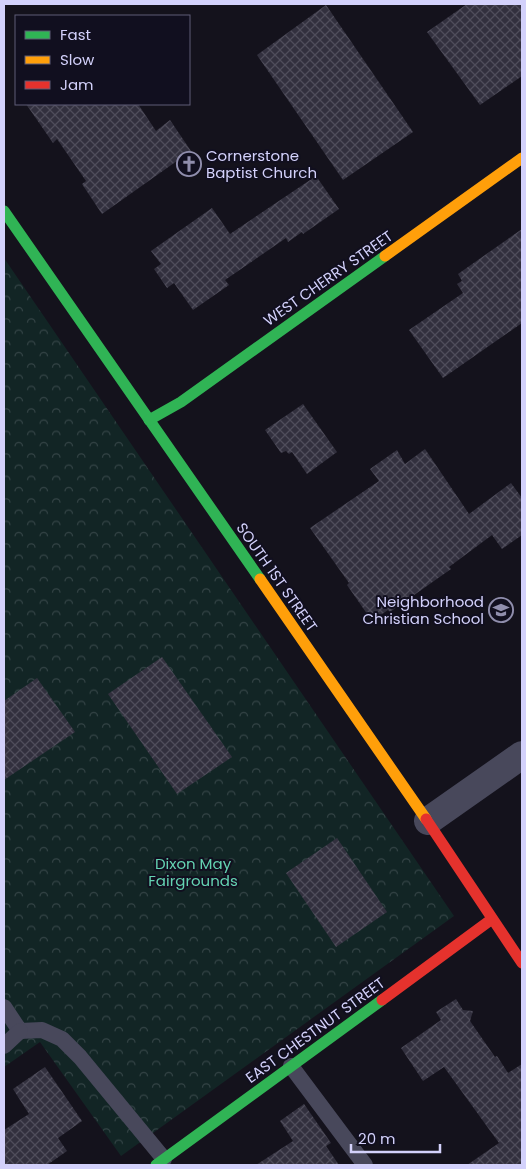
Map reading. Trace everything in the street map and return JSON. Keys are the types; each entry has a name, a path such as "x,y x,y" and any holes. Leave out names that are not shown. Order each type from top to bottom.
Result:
{"main road":[{"name":"WEST CHERRY STREET","path":"149,420 180,402 522,158"},
{"name":"SOUTH 1ST STREET","path":"4,211 428,821 522,963"},
{"name":"EAST CHESTNUT STREET","path":"160,1162 492,919"}],"street":[{"path":"428,821 522,755"}],"lane":[{"path":"4,1007 20,1031"},
{"path":"4,1046 20,1031 42,1030 62,1039 80,1056 160,1162"},
{"path":"291,1066 365,1165"}],"green space":[{"name":"Dixon May Fairgrounds","path":"4,258 454,916 121,1156 40,1042 4,1067"}],"building":[{"path":"467,4 522,4 522,76 480,105 427,32"},
{"path":"326,5 413,132 343,180 257,55"},
{"path":"27,105 139,105 156,131 170,120 191,151 102,214 82,184 86,181 57,139 53,143"},
{"path":"316,176 339,209 303,234 302,232 288,242 286,238 225,280 229,285 193,310 174,283 167,288 154,269 161,264 151,251 212,208 230,234"},
{"path":"522,229 522,323 443,378 409,330 463,293 457,284 462,281 458,274"},
{"path":"303,404 337,452 307,474 292,452 289,454 286,451 281,453 265,430"},
{"path":"425,449 469,514 511,483 522,498 522,535 502,549 492,535 449,567 451,569 390,612 388,610 372,621 347,585 349,583 310,528 379,481 370,469 397,450 405,464"},
{"path":"162,657 232,757 177,794 108,694"},
{"path":"37,678 75,732 4,780 4,701"},
{"path":"337,838 387,912 336,947 286,873"},
{"path":"456,999 463,1010 473,1011 470,1021 508,1073 522,1064 522,1165 467,1165 499,1143 444,1067 423,1081 401,1048 441,1020 436,1012"},
{"path":"45,1067 82,1121 58,1138 67,1151 47,1165 4,1165 4,1130 29,1114 13,1089"},
{"path":"304,1104 331,1143 326,1146 339,1165 256,1165 293,1141 280,1121"}],"traffic: fast":[{"path":"4,211 260,579"},
{"path":"149,420 181,402 385,256"},
{"path":"156,1165 382,1000"}],"traffic: slow":[{"path":"385,256 522,158"},
{"path":"260,579 426,819"}],"traffic: jam":[{"path":"426,819 522,963"},
{"path":"382,1000 492,919"}],"place":[{"name":"Cornerstone Baptist Church","path":"189,164"},
{"name":"Neighborhood Christian School","path":"501,610"}]}
